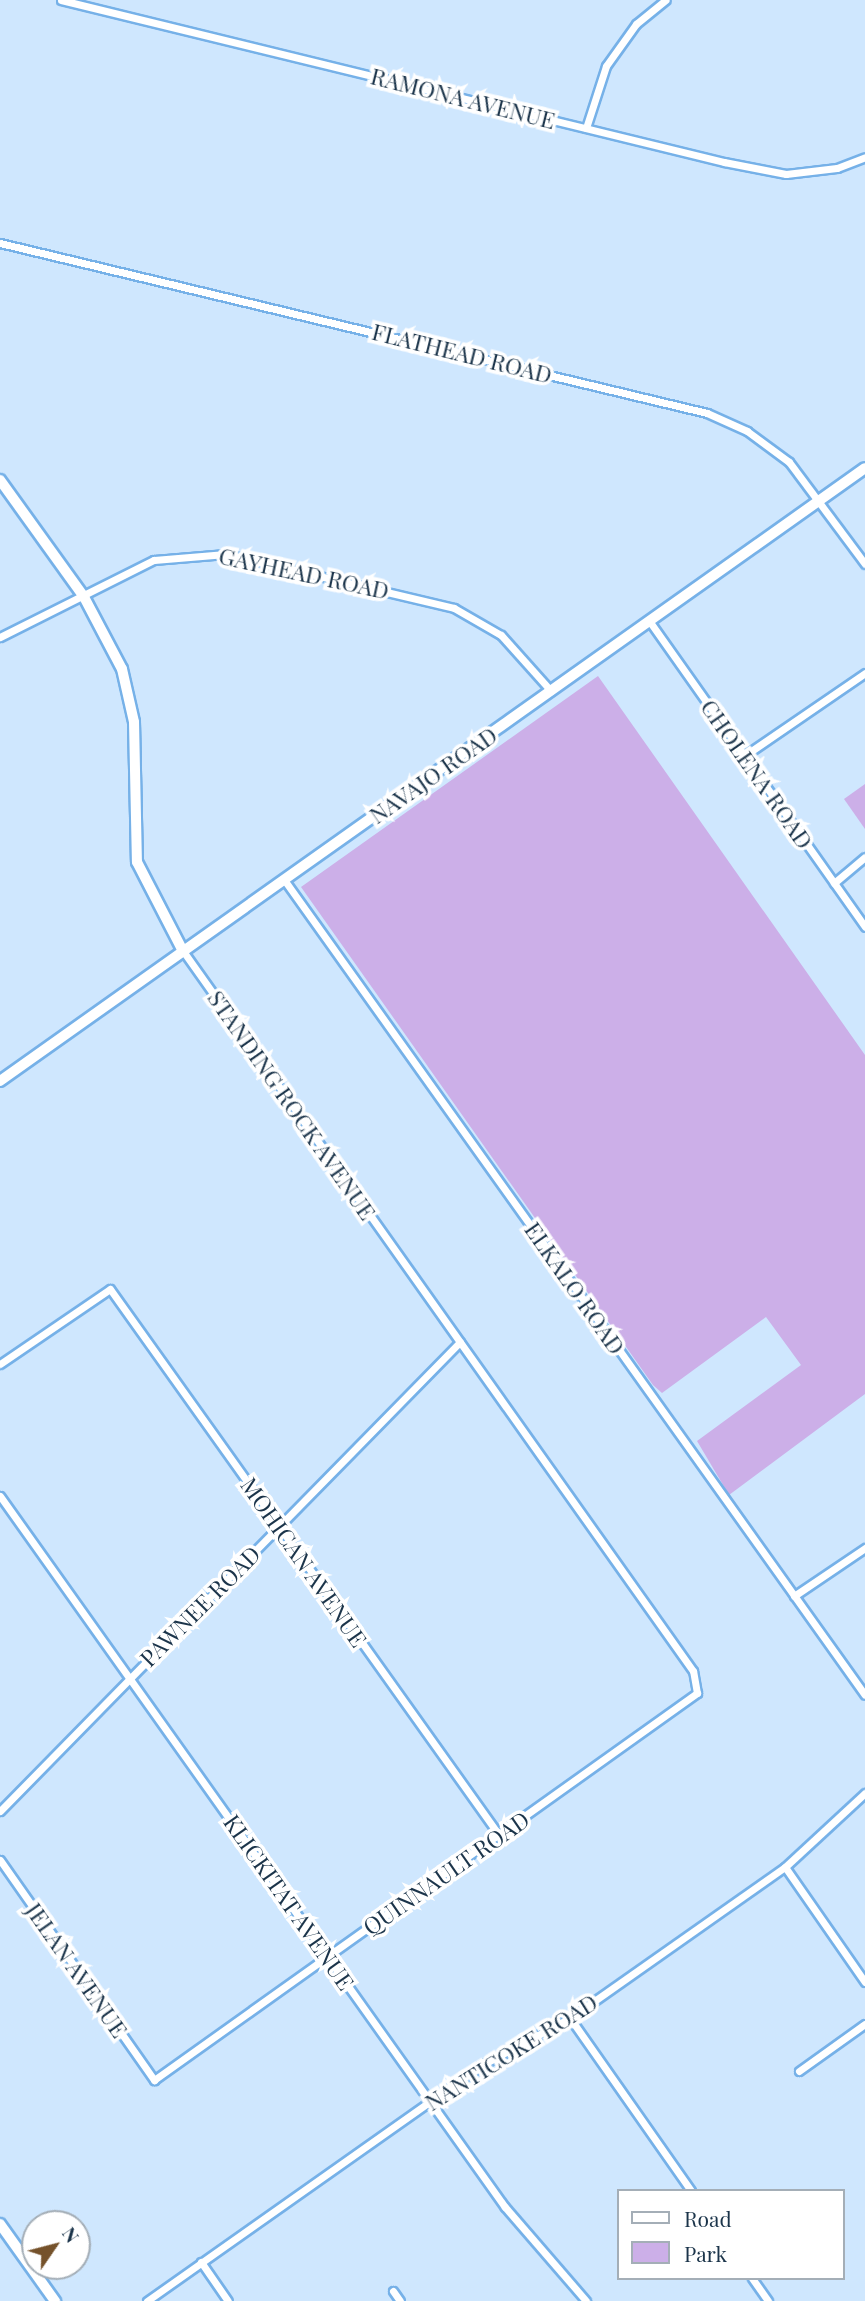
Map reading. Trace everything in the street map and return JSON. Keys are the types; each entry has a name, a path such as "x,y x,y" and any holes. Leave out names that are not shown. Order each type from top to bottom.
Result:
{"main road":[{"name":"NAVAJO ROAD","path":"0,1081 865,468"},
{"name":"STANDING ROCK AVENUE","path":"0,480 84,597 111,642 131,700 137,862 183,951"},
{"path":"0,2224 55,2301"}],"street":[{"name":"RAMONA AVENUE","path":"61,0 786,174 837,168 865,157"},
{"path":"586,128 606,66 636,24 666,0"},
{"name":"FLATHEAD ROAD","path":"0,243 707,413 762,440 820,500 865,564"},
{"name":"GAYHEAD ROAD","path":"0,637 84,597 128,571 177,554 254,558 454,608 501,635 551,691"},
{"name":"CHOLENA ROAD","path":"650,622 865,927"},
{"path":"744,756 865,673"},
{"path":"834,883 865,857"},
{"name":"ELKALO ROAD","path":"285,881 865,1695"},
{"name":"STANDING ROCK AVENUE","path":"183,951 693,1671 698,1687"},
{"name":"MOHICAN AVENUE","path":"0,1364 110,1289 499,1836"},
{"name":"PAWNEE ROAD","path":"0,1811 460,1342"},
{"name":"KLICKITAT AVENUE","path":"0,1496 505,2207 586,2301"},
{"path":"794,1596 865,1548"},
{"name":"QUINNAULT ROAD","path":"154,2080 692,1699 698,1687"},
{"name":"NANTICOKE ROAD","path":"147,2301 498,2054 570,2018 785,1867 865,1793"},
{"name":"JELAN AVENUE","path":"0,1860 154,2080"},
{"path":"785,1867 865,1982"},
{"path":"570,2018 690,2189"},
{"path":"799,2071 865,2024"},
{"path":"201,2262 228,2301"},
{"path":"753,2280 768,2301"},
{"path":"393,2291 400,2301"}],"green space":[{"path":"598,676 865,1055 865,1394 729,1495 697,1441 801,1365 766,1317 662,1393 653,1385 301,887"},
{"path":"865,784 865,829 844,799"}]}
